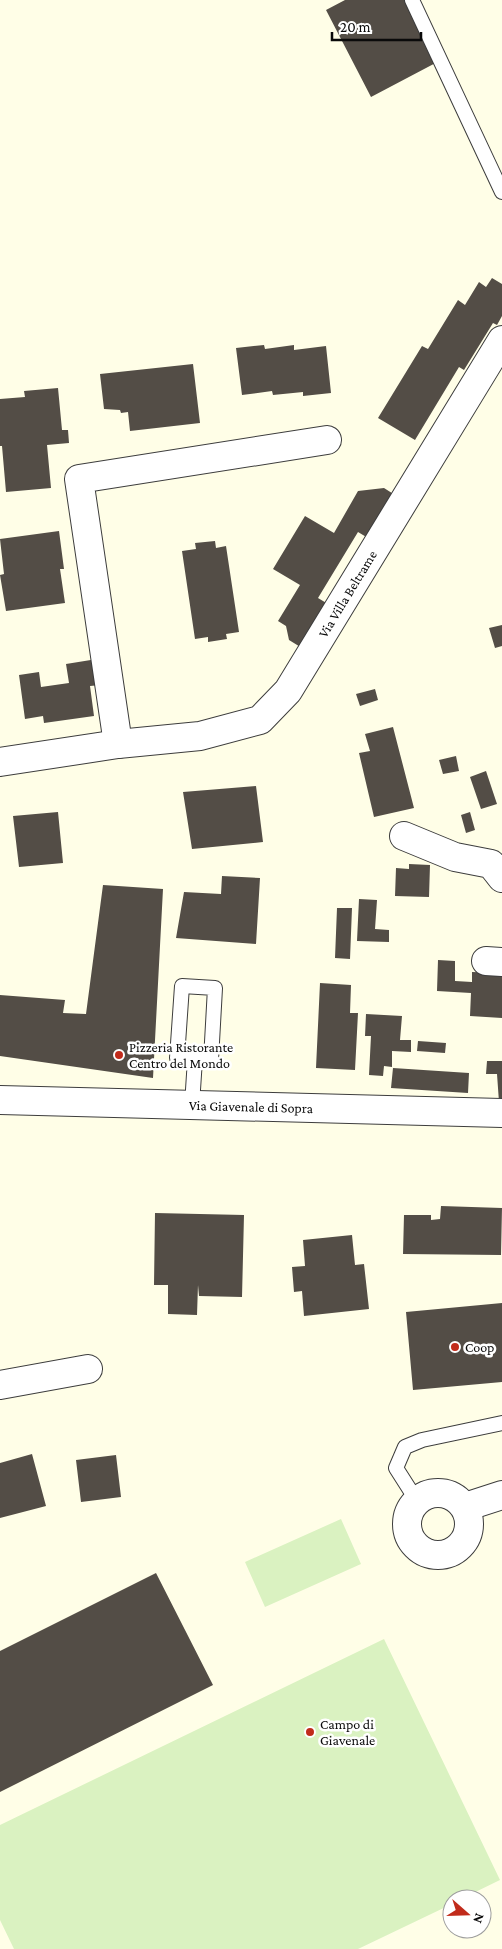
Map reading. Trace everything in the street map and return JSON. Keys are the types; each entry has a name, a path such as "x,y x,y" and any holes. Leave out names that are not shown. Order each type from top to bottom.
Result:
{"street":[{"name":"Via Villa Beltrame","path":"0,762 118,744 200,736 260,720 288,691 502,340"},
{"path":"118,744 79,479 326,440"},
{"path":"404,836 455,857 491,864 502,878"},
{"name":"Via Giavenale di Sopra","path":"0,1100 502,1113"},
{"path":"0,1385 88,1369"},
{"path":"433,1493 442,1493 459,1500 465,1507 469,1528 466,1538 450,1553 434,1554 420,1549 412,1541 408,1531 407,1520 417,1501 433,1493"},
{"path":"465,1507 502,1495"}],"lane":[{"path":"412,0 502,192"},
{"path":"182,986 215,988 210,1060 195,1059 177,1058 182,986"},
{"path":"192,1105 195,1059"},
{"path":"417,1501 396,1468 405,1447 422,1440 502,1423"}],"green space":[{"path":"341,1519 361,1564 265,1607 245,1562"},
{"name":"Campo di Giavenale","path":"384,1639 500,1880 482,1889 442,1889 442,1909 358,1949 14,1949 0,1920 0,1825"}],"building":[{"path":"345,0 414,0 445,58 371,97 326,10"},
{"path":"492,278 502,284 502,316 497,325 493,323 464,370 459,367 415,440 378,418 422,346 428,349 458,300 465,305 479,282 486,287"},
{"path":"264,345 265,349 294,345 294,350 326,346 331,393 303,396 303,392 273,395 272,391 242,395 236,348"},
{"path":"193,364 200,423 130,431 128,412 121,413 120,410 104,409 100,374"},
{"path":"58,388 62,430 68,430 69,443 47,445 51,488 6,492 2,446 0,446 0,399 25,397 24,391"},
{"path":"384,488 395,495 368,538 358,532 318,598 328,604 302,648 289,640 286,626 278,621 300,585 273,569 305,516 334,533 358,491"},
{"path":"59,531 64,569 60,569 65,603 6,611 0,575 4,574 0,539"},
{"path":"215,541 216,548 226,546 239,632 226,634 227,639 208,642 208,637 195,639 182,551 196,549 195,543"},
{"path":"502,625 502,646 495,648 489,628"},
{"path":"97,659 101,685 90,686 94,716 44,723 43,716 25,719 19,675 39,672 41,687 69,683 66,664"},
{"path":"375,689 378,700 360,706 356,694"},
{"path":"393,727 414,808 374,817 359,753 370,751 365,734"},
{"path":"456,756 459,771 443,774 439,760"},
{"path":"486,771 497,804 481,809 470,777"},
{"path":"256,786 263,842 192,849 183,792"},
{"path":"58,812 63,863 19,867 13,816"},
{"path":"470,812 475,830 466,833 461,815"},
{"path":"409,864 430,865 429,897 395,896 396,868 409,869"},
{"path":"222,876 260,878 256,944 176,938 184,892 221,894"},
{"path":"103,885 163,889 153,1078 0,1056 0,995 65,1000 63,1013 86,1014"},
{"path":"359,899 377,900 375,929 389,930 389,942 357,941"},
{"path":"337,908 352,908 350,959 335,958"},
{"path":"438,960 455,961 455,981 472,982 472,972 502,973 502,1018 470,1016 471,993 437,991"},
{"path":"320,983 351,985 350,1013 358,1013 355,1070 316,1068"},
{"path":"366,1014 402,1016 400,1040 411,1040 411,1052 392,1051 392,1067 384,1066 383,1076 369,1075 371,1036 365,1036"},
{"path":"418,1041 446,1043 445,1053 417,1051"},
{"path":"487,1061 502,1061 502,1102 499,1102 497,1074 486,1074"},
{"path":"393,1068 469,1073 468,1093 391,1088"},
{"path":"441,1206 502,1208 501,1255 403,1254 404,1215 431,1215 431,1220 440,1219"},
{"path":"155,1213 244,1215 242,1297 199,1296 198,1285 197,1315 168,1314 168,1285 154,1285"},
{"path":"352,1235 355,1265 364,1264 369,1309 304,1316 302,1291 294,1292 292,1267 305,1266 303,1240"},
{"name":"Coop","path":"502,1303 502,1382 413,1390 406,1312"},
{"path":"32,1454 46,1506 0,1518 0,1463"},
{"path":"116,1455 121,1497 81,1502 76,1460"},
{"path":"156,1573 213,1685 0,1792 0,1651"}],"place":[{"name":"Pizzeria Ristorante Centro del Mondo","path":"119,1055"},
{"name":"Coop","path":"455,1347"},
{"name":"Campo di Giavenale","path":"310,1732"}]}
